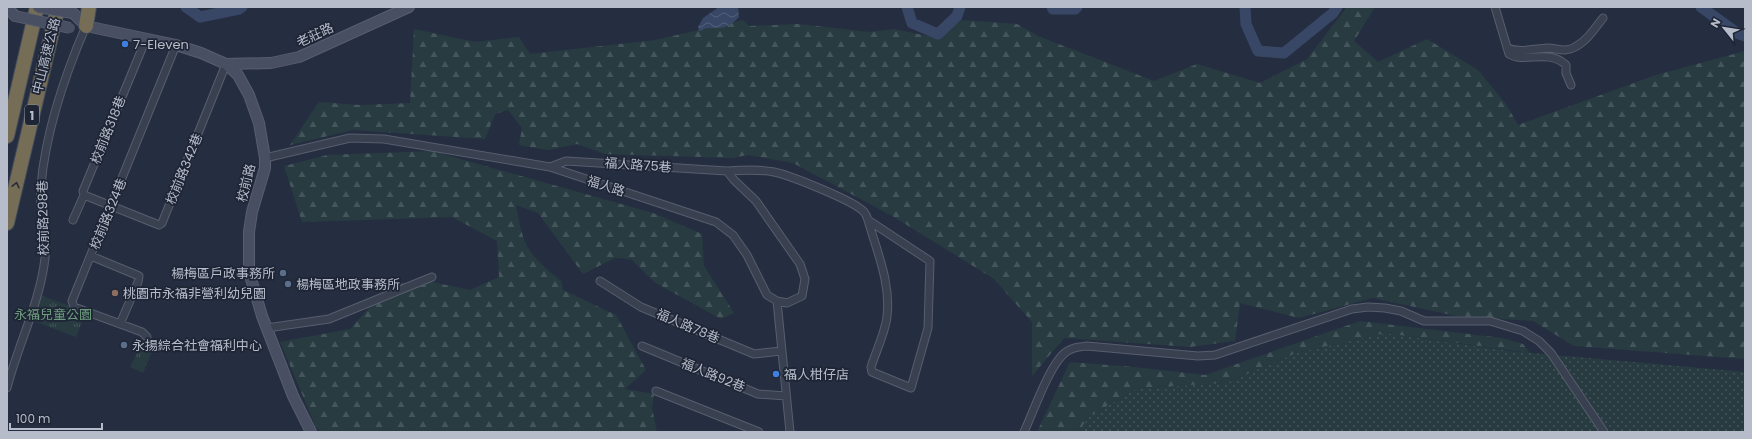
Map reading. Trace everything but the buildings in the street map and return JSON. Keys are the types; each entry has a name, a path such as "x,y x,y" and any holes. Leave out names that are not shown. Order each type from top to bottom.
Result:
{"highway":[{"path":"7,96 28,7"},
{"name":"中山高速公路","path":"7,136 38,7"},
{"name":"中山高速公路","path":"7,223 58,7"},
{"path":"84,25 88,7"}],"street":[{"name":"校前路","path":"7,7 14,16 70,28 84,25 176,45 201,53 226,64 238,75 249,95 259,123 265,158 265,168 252,212 249,254 250,272 267,328 293,396 311,432"},
{"path":"38,7 73,14 84,25"},
{"name":"老莊路","path":"226,64 271,63 299,57 409,7"},
{"path":"1495,7 1507,48 1512,56 1542,56 1563,62 1566,65 1566,73 1571,85"},
{"path":"1507,48 1520,50 1549,48 1566,50 1577,47 1603,18"},
{"name":"校前路298巷","path":"7,388 32,315 46,258 46,243 40,187 52,119 63,82 84,25"},
{"name":"校前路318巷","path":"74,220 84,195 83,191 146,39"},
{"name":"校前路324巷","path":"147,337 142,332 72,304 176,45"},
{"name":"校前路342巷","path":"112,206 159,225 162,223 226,64"},
{"name":"福人路","path":"265,158 350,138 384,139 550,167 716,222 733,235 747,255 767,295 777,301"},
{"name":"福人路75巷","path":"550,167 566,160 727,171 754,170 774,172 833,194 864,211 868,220"},
{"path":"727,171 734,180 756,201 800,264 805,279 802,296 787,302 777,301 790,432"},
{"path":"84,195 112,206"},
{"path":"868,220 930,261 928,328 911,388 872,372 872,367 887,318 888,295 885,276 868,220"},
{"path":"91,256 133,272 139,276 138,282 120,324"},
{"path":"267,328 329,319 432,277"},
{"name":"福人路78巷","path":"600,281 641,307 754,354 781,351"},
{"path":"1024,432 1056,363 1065,352 1074,348 1087,346 1198,356 1215,355 1352,309 1368,307 1401,311 1424,321 1490,321 1523,331 1539,341 1551,352 1604,432"},
{"name":"福人路92巷","path":"642,346 758,394 786,396"},
{"path":"656,391 758,432"}],"green space":[{"path":"1347,7 1375,7 1354,41 1378,62 1427,39 1478,70 1506,104 1518,125 1656,75 1745,51 1745,359 1574,346 1533,321 1456,316 1373,298 1299,318 1240,303 1235,341 1190,347 1064,338 1032,376 1032,322 994,279 894,217 793,163 748,155 732,158 605,154 577,144 548,150 519,145 522,128 508,110 495,114 485,139 353,130 290,145 319,102 360,105 410,103 414,29 475,42 519,37 530,54 655,40 743,20 749,26 798,24 870,32 894,29 938,38 961,20 1017,24 1038,36 1154,81 1197,64 1260,83 1307,59"},
{"path":"432,151 653,213 702,234 704,266 734,313 721,319 654,282 631,259 615,258 583,274 538,213 516,205 521,231 529,249 541,264 561,281 563,290 616,315 646,370 625,389 654,394 652,408 657,432 321,432 316,427 280,342 350,329 392,283 432,282 470,290 499,277 497,241 452,217 302,222 284,166 327,155"},
{"name":"永福兒童公園","path":"42,296 86,312 76,337 34,321"},
{"path":"1360,321 1502,338 1523,344 1530,353 1385,333 1296,353 1226,383 1138,388 1088,417 1079,432 1037,432 1070,362 1205,375"},
{"path":"1385,333 1510,351 1745,372 1745,432 1079,432 1088,417 1138,388 1226,383 1296,353"},
{"path":"156,341 143,373 130,367 143,342"}],"water":[{"path":"719,7 738,7 739,17 728,26 707,28 699,31 698,27 703,18"}],"waterway":[{"path":"186,7 200,17 239,9 242,7"},
{"path":"907,7 912,23 938,34 957,16 960,7"},
{"path":"1052,7 1053,9 1075,9 1077,7"},
{"path":"1245,7 1246,24 1258,51 1284,53 1333,13 1337,7"},
{"path":"1701,7 1737,33 1745,36"}],"place":[{"name":"7-Eleven","path":"125,44"},
{"name":"楊梅區戶政事務所","path":"283,273"},
{"name":"楊梅區地政事務所","path":"288,284"},
{"name":"桃園市永福非營利幼兒園","path":"115,293"},
{"name":"永揚綜合社會福利中心","path":"124,345"},
{"name":"福人柑仔店","path":"776,374"}]}
